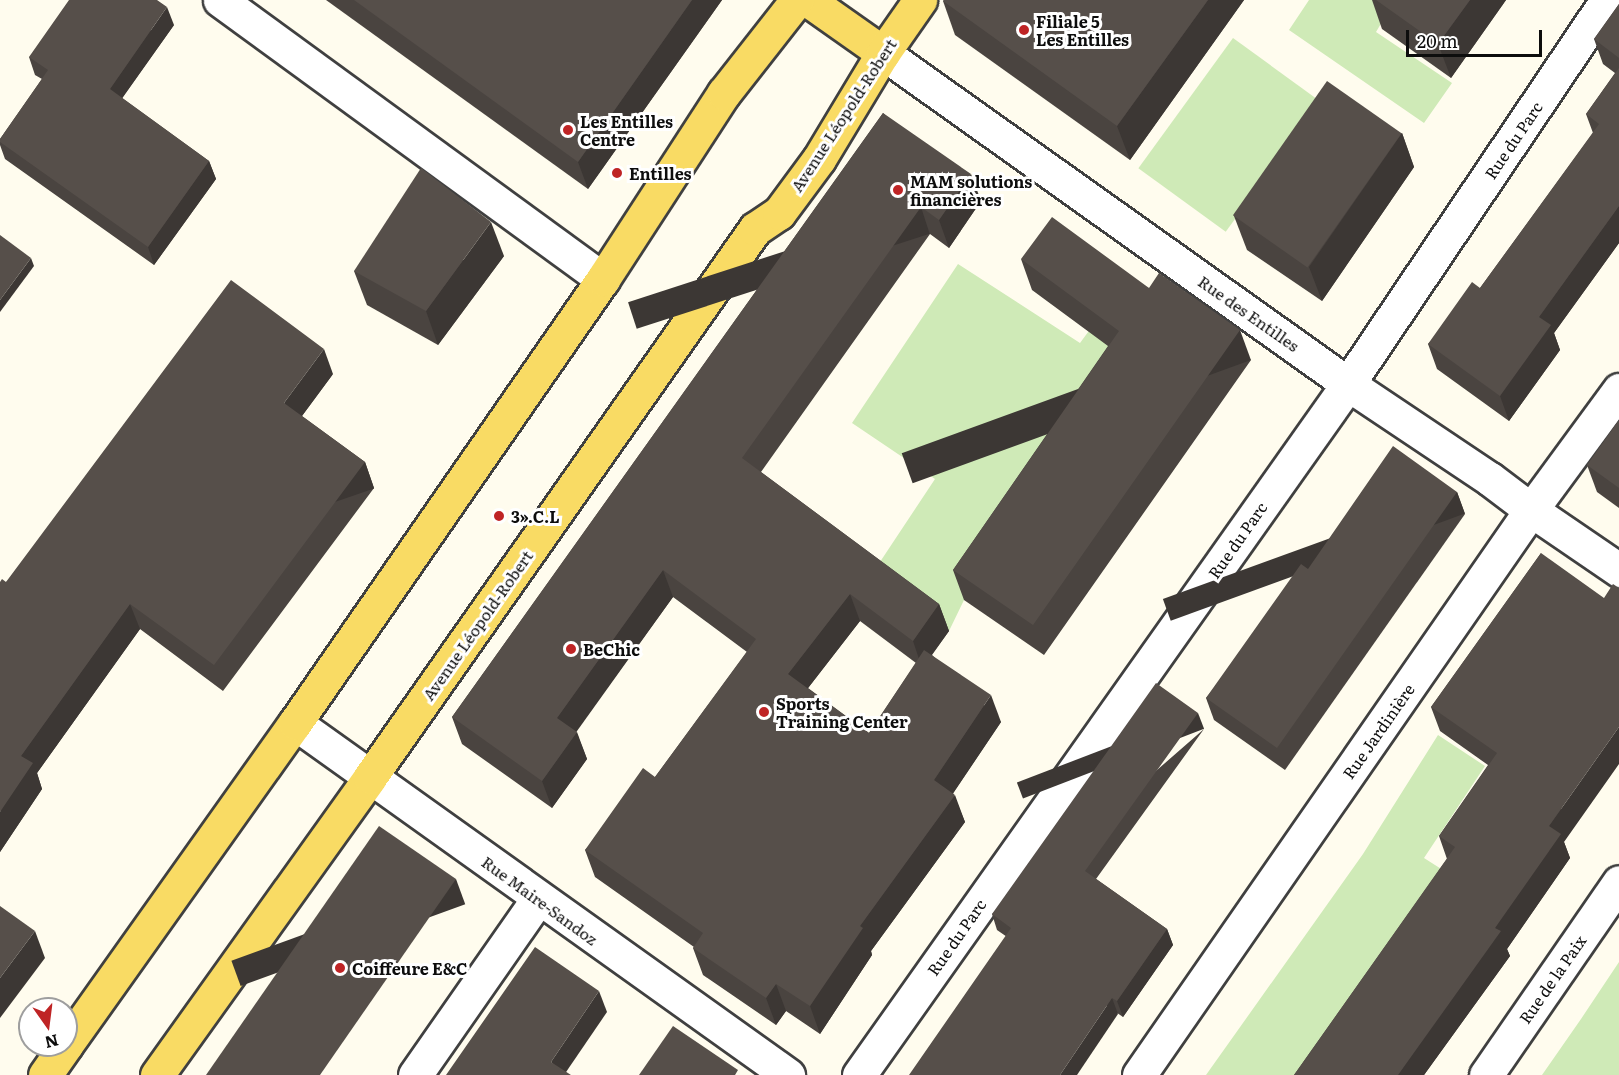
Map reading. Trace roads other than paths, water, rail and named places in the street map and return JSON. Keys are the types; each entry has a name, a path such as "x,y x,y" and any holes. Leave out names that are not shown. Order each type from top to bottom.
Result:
{"main road":[{"path":"78,1028 603,279 724,93 797,0"},
{"path":"808,0 882,53"},
{"name":"Avenue Léopold-Robert","path":"157,1075 370,777 755,229 779,213 819,159 882,53 920,0"},
{"path":"45,1075 58,1057"}],"street":[{"path":"220,0 603,279"},
{"name":"Rue du Parc","path":"859,1075 1348,384 1607,0"},
{"name":"Rue des Entilles","path":"882,53 1348,384 1490,478 1531,510 1619,570"},
{"name":"Rue Jardinière","path":"1139,1075 1531,510 1619,390"},
{"name":"Rue Maire-Sandoz","path":"294,723 788,1075"},
{"name":"Rue de la Paix","path":"1486,1075 1619,882"},
{"path":"415,1075 538,899"}],"place":[{"name":"Filiale 5 Les Entilles","path":"1024,30"},
{"name":"Les Entilles Centre","path":"568,130"},
{"name":"Entilles","path":"617,173"},
{"name":"MAM solutions financières","path":"898,190"},
{"name":"3».C.L","path":"499,516"},
{"name":"BeChic","path":"571,649"},
{"name":"Sports Training Center","path":"764,712"},
{"name":"Coiffeure E&C","path":"340,968"}]}
